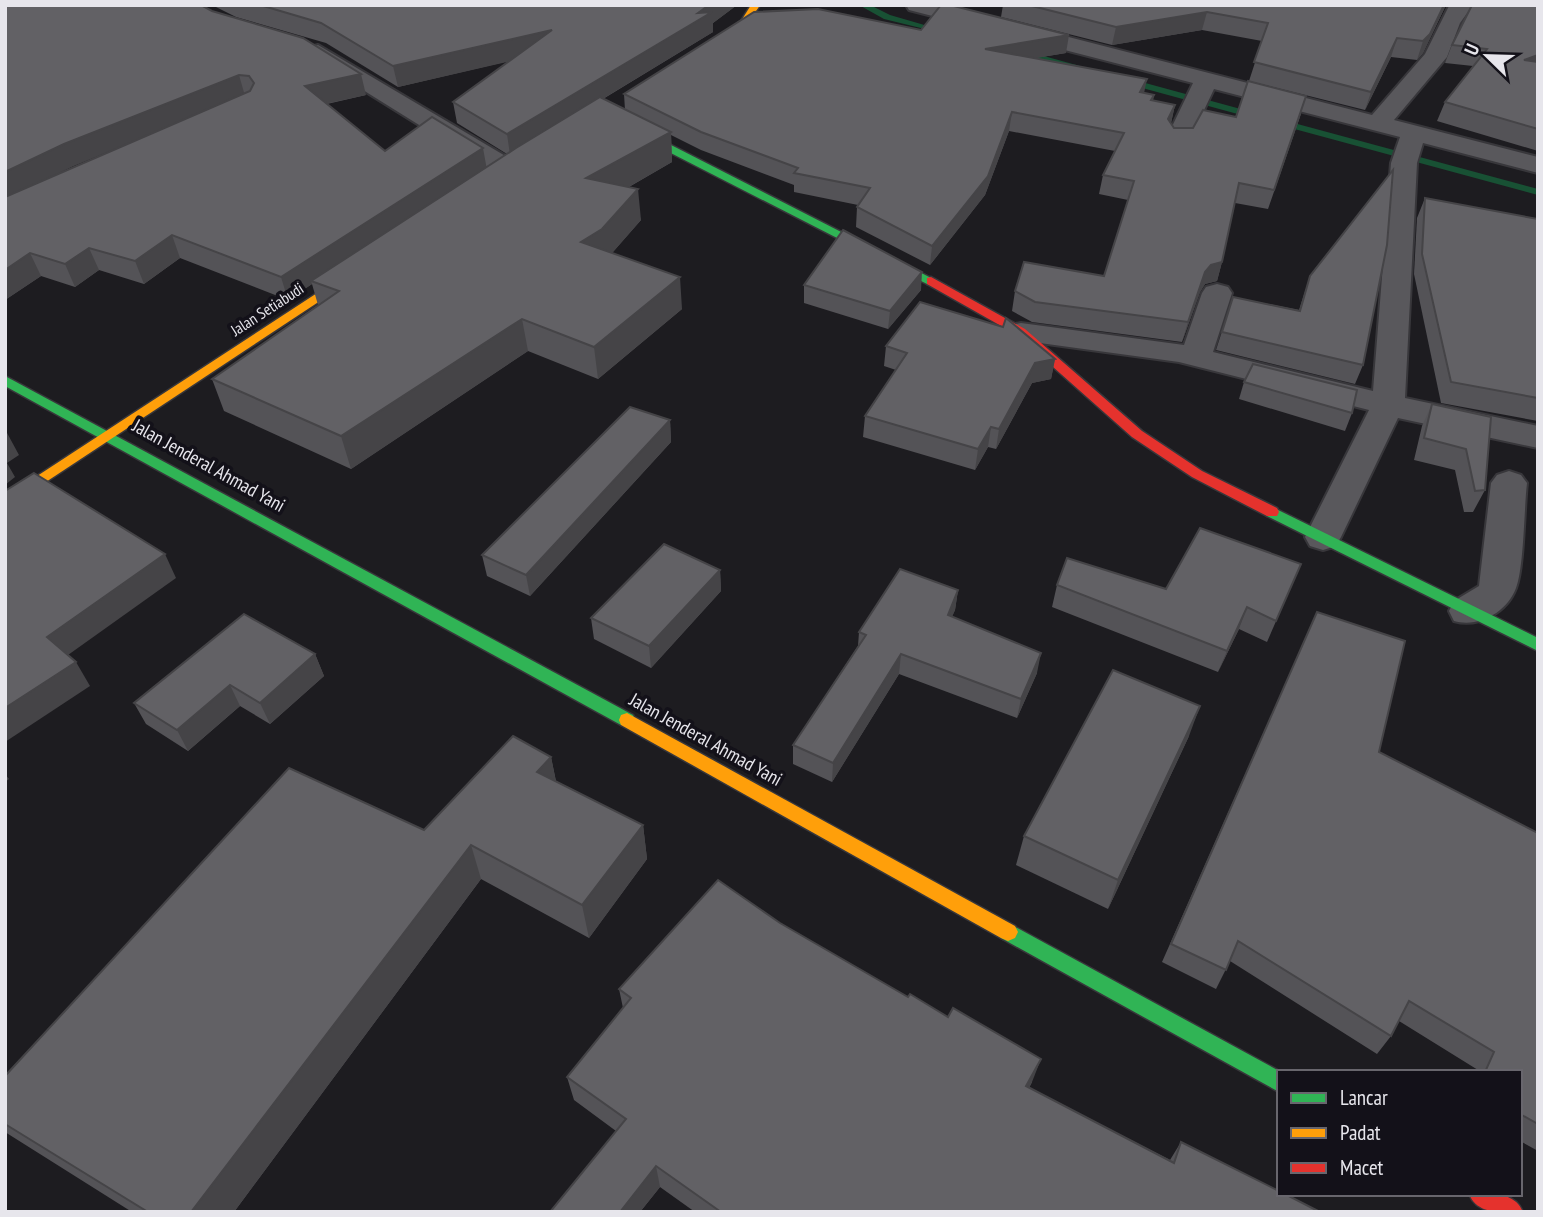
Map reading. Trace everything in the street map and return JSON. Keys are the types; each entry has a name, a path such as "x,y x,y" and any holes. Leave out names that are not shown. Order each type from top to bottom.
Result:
{"street":[{"path":"701,53 744,23 756,5"},
{"path":"917,5 1200,93 1378,123 1410,145 1538,165"},
{"path":"1378,123 1435,57 1442,45 1444,30 1455,10 1462,5"},
{"path":"300,45 333,59 510,171"},
{"path":"1179,139 1200,93"},
{"path":"603,114 891,258 1021,332 1137,434 1197,474 1538,645"},
{"path":"1323,537 1388,405 1410,145"},
{"name":"Jalan Setiabudi","path":"5,504 372,262"},
{"path":"1196,358 1217,293"},
{"path":"1021,332 1127,344 1196,358 1388,405 1538,437"},
{"name":"Jalan Jenderal Ahmad Yani","path":"5,380 111,435 1277,1081"},
{"path":"1468,611 1492,597 1498,587 1509,483"},
{"path":"1484,1196 1512,1212"},
{"path":"1536,1212 1538,1206"}],"building":[{"path":"5,5 201,5 212,11 303,38 361,74 305,86 385,151 432,117 483,148 281,277 172,235 135,261 89,248 65,264 30,253 5,270 5,197 250,91 254,83 249,76 239,75 64,144 5,172"},
{"path":"260,5 709,5 698,13 712,12 507,134 453,102 552,30 393,66 321,23"},
{"path":"941,5 1069,35 985,49 1147,79 1140,92 1154,95 1151,100 1175,105 1168,119 1174,128 1193,128 1203,110 1236,117 1248,81 1306,96 1274,190 1239,183 1222,262 1211,265 1205,272 1188,322 1035,302 1015,291 1024,262 1104,276 1134,181 1103,175 1124,133 1012,112 988,176 932,246 857,207 870,188 794,173 798,168 701,132 624,94 754,12 818,9 921,30"},
{"path":"1028,5 1444,5 1430,34 1423,41 1397,38 1371,92 1254,62 1268,23 1207,12 1116,27"},
{"path":"1472,5 1538,6 1538,55 1524,60 1538,62 1538,129 1445,102 1487,49 1452,45"},
{"path":"600,97 671,132 586,178 638,189 602,229 581,242 680,277 594,347 522,319 341,436 212,379 339,291 311,281"},
{"path":"1393,170 1387,245 1363,365 1222,332 1233,297 1300,311 1310,276"},
{"path":"1425,198 1538,219 1538,398 1451,382 1422,254"},
{"path":"843,230 922,272 890,311 804,285"},
{"path":"920,302 1003,327 1006,318 1055,359 1035,363 999,429 991,427 978,449 865,416 907,353 886,346"},
{"path":"1253,364 1357,390 1352,413 1244,382"},
{"path":"1432,404 1491,417 1485,490 1475,491 1466,449 1424,438"},
{"path":"630,407 670,420 526,575 482,555"},
{"path":"34,473 165,554 47,637 76,662 5,708 5,491"},
{"path":"1200,528 1301,564 1276,621 1247,607 1227,651 1057,585 1067,558 1166,589"},
{"path":"664,544 720,570 649,646 591,618"},
{"path":"900,569 958,590 948,615 1041,653 1021,699 901,654 833,763 793,745 866,635 859,632"},
{"path":"1317,612 1405,641 1379,752 1538,833 1538,1124 1522,1115 1522,1070 1486,1070 1494,1052 1409,1001 1391,1036 1238,941 1226,970 1171,944"},
{"path":"244,614 315,654 260,703 230,685 177,730 134,703"},
{"path":"1113,670 1200,706 1118,880 1024,836"},
{"path":"513,736 551,757 537,772 643,825 582,905 471,845 191,1212 148,1212 5,1124 5,1076 289,768 424,830"},
{"path":"718,880 780,923 908,997 910,994 948,1017 953,1008 1041,1059 1026,1086 1174,1163 1181,1142 1277,1190 1277,1196 1289,1196 1320,1212 721,1212 656,1166 620,1212 550,1212 626,1119 567,1077 631,998 619,989"}],"waterway":[{"path":"863,5 887,17 941,31"},
{"path":"1022,53 1077,68"},
{"path":"1127,81 1256,116"},
{"path":"1279,122 1538,192"}],"traffic: fast":[{"path":"624,125 931,281"},
{"path":"5,380 627,720"},
{"path":"1272,512 1538,645"},
{"path":"1008,932 1277,1081"}],"traffic: slow":[{"path":"712,46 744,23 756,5"},
{"path":"5,504 360,269"},
{"path":"627,720 1008,932"}],"traffic: jam":[{"path":"931,281 1021,332 1137,434 1197,474 1272,512"},
{"path":"1484,1196 1512,1212"}]}
